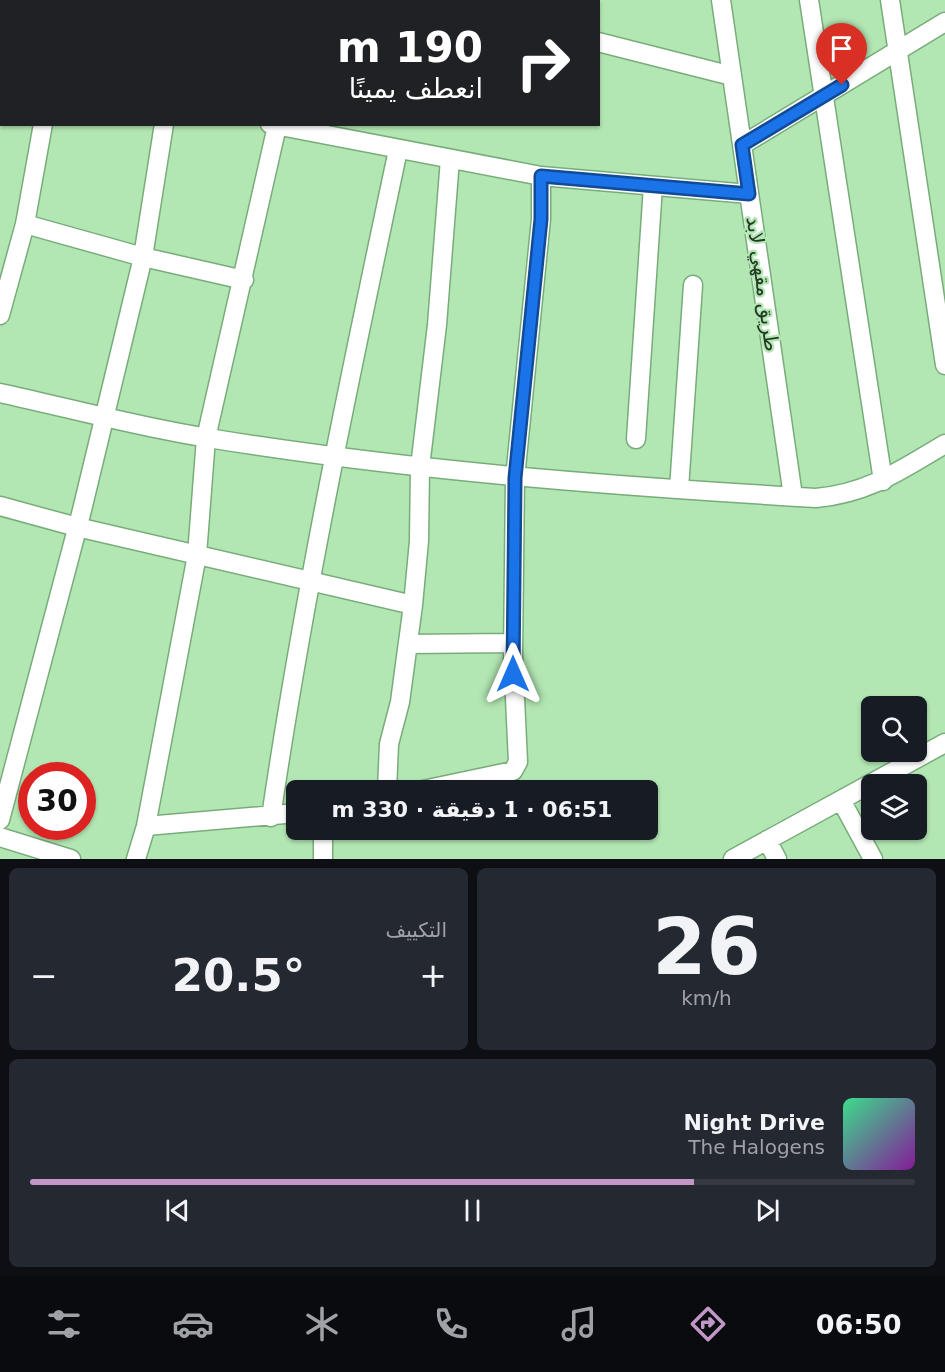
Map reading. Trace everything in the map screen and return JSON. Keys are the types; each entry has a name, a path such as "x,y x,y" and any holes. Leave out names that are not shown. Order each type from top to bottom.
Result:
{"street":[{"name":"طريق مقهي لابد","path":"722,0 793,496"},
{"path":"809,0 883,481"},
{"path":"890,0 945,365"},
{"path":"742,145 945,22"},
{"path":"600,43 732,76"},
{"path":"0,315 25,224 43,126"},
{"path":"0,820 77,527 143,257 164,126"},
{"path":"136,859 146,826 197,555 206,438 244,280 273,126"},
{"path":"278,126 541,176 749,194"},
{"path":"271,817 333,456 398,150"},
{"path":"387,780 389,744 400,702 413,604 419,541 420,467 436,325 450,159"},
{"path":"466,780 517,768 513,643 515,478 541,219 541,176"},
{"path":"636,439 653,186"},
{"path":"25,224 114,247 143,257 244,280"},
{"path":"679,489 693,285"},
{"path":"0,393 206,438 333,456 515,478 793,496 839,496 883,481 945,444"},
{"path":"0,506 77,527 413,604"},
{"path":"408,644 513,643"},
{"path":"733,859 945,743"},
{"path":"840,800 873,859"},
{"path":"146,826 286,815"},
{"path":"0,837 71,859"},
{"path":"323,840 323,859"},
{"path":"767,840 777,859"}],"route":[{"path":"513,674 515,478 541,219 541,176 749,194 742,145 842,85"}]}
